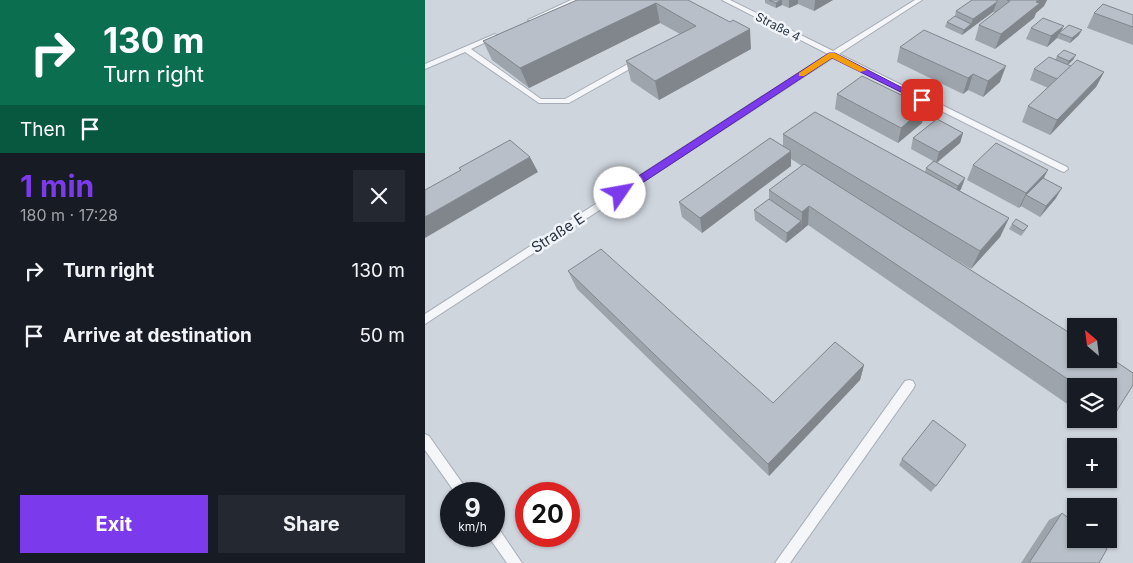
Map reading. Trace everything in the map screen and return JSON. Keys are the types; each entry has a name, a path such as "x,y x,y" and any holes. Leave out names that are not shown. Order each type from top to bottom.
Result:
{"lane":[{"path":"525,22 576,0"},
{"name":"Straße 4","path":"725,0 1063,169"},
{"name":"Straße E","path":"425,320 919,0"},
{"path":"425,67 500,34"},
{"path":"466,49 539,101 567,101 647,58"},
{"path":"782,563 909,385"},
{"path":"425,440 455,482"},
{"path":"503,547 515,563"}],"shaded area":[{"path":"425,0 1133,0 1133,563 425,563"}],"building":[{"path":"577,0 688,0 730,22 733,20 750,29 655,81 626,61 696,26 656,3 520,68 483,41"},
{"path":"769,0 781,0 776,3"},
{"path":"972,0 997,0 997,2 973,19 956,11"},
{"path":"1007,0 1039,0 1036,2 1040,3 1001,34 979,25 1010,1"},
{"path":"1103,4 1133,15 1133,27 1094,13"},
{"path":"955,16 971,24 964,30 947,22"},
{"path":"1043,18 1064,26 1051,36 1031,28"},
{"path":"1069,25 1082,30 1072,38 1059,33"},
{"path":"924,30 1006,66 988,81 973,74 968,78 900,47"},
{"path":"1064,50 1076,55 1069,61 1057,56"},
{"path":"1049,57 1071,66 1057,79 1034,69"},
{"path":"1077,60 1104,72 1057,120 1028,106"},
{"path":"862,76 926,107 901,128 837,94"},
{"path":"815,112 1009,218 980,251 783,134"},
{"path":"937,119 963,133 939,152 913,138"},
{"path":"770,138 791,151 700,218 679,202"},
{"path":"510,140 530,157 425,217 425,190 461,170 459,168"},
{"path":"996,143 1048,170 1026,193 973,165"},
{"path":"934,161 965,178 958,186 926,168"},
{"path":"804,164 1067,331 1067,368 1117,368 1117,362 1133,373 1133,385 1117,410 1117,378 1067,379 809,206 802,212 769,190"},
{"path":"1043,178 1062,188 1046,206 1026,195"},
{"path":"769,199 801,221 787,233 754,210"},
{"path":"1016,219 1028,226 1023,231 1012,224"},
{"path":"601,249 773,403 835,342 864,365 768,464 568,271"},
{"path":"933,420 966,445 936,486 902,459"},
{"path":"1062,513 1067,517 1067,548 1107,549 1099,563 1029,563"}],"slow traffic":[{"path":"802,74 832,55 863,70"}],"route":[{"path":"620,193 832,55 922,100"}]}
